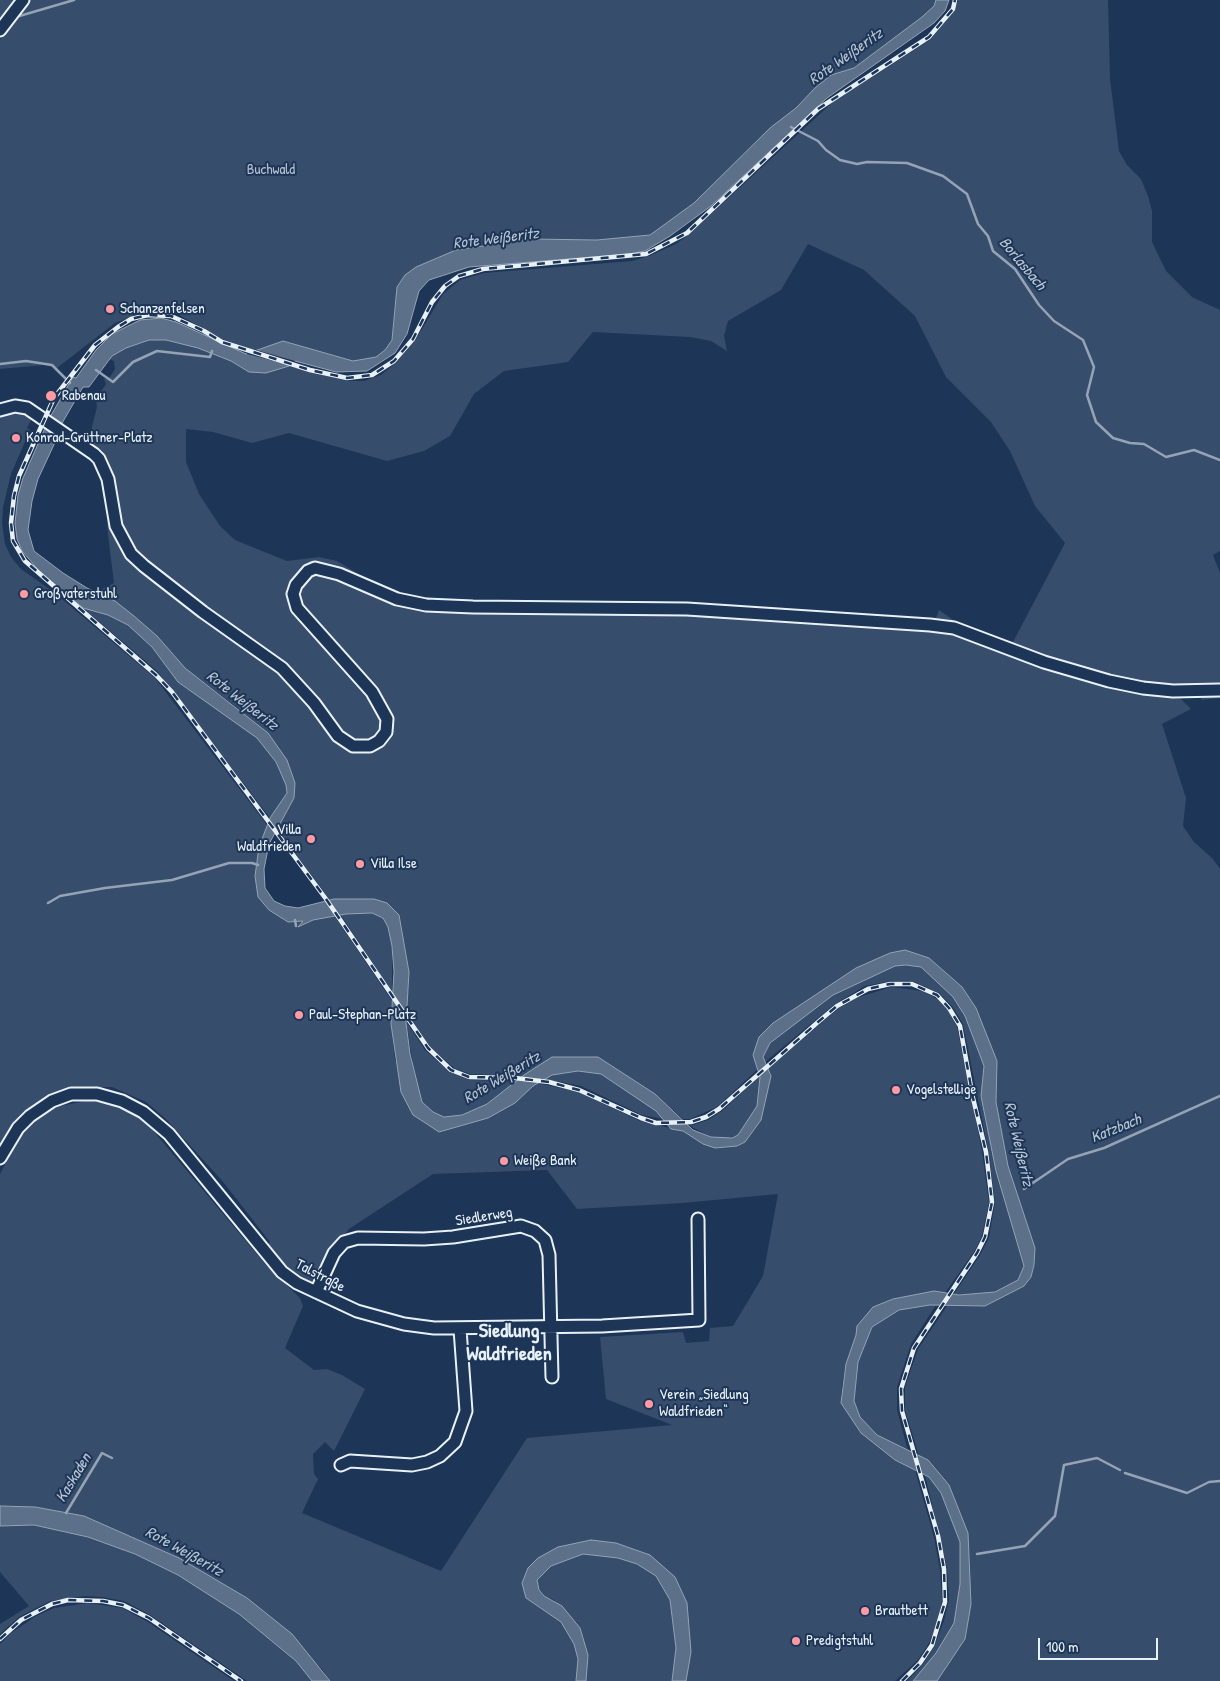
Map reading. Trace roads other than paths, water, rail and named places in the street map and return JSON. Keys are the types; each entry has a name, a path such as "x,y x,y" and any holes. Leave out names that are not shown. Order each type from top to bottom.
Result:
{"street":[{"path":"1,28 23,0"},
{"path":"0,410 20,406 48,422 89,450 103,466 108,479 116,526 132,554 144,566 203,612 282,668 314,703 338,736 353,746 370,746 379,741 386,732 388,719 372,692 297,608 293,594 296,585 308,571 315,568 340,574 398,600 426,605 678,609 954,628 1044,662 1093,677 1143,688 1173,691 1220,690"},
{"name":"Talstraße","path":"0,1158 18,1128 30,1116 52,1101 71,1094 97,1094 122,1101 143,1112 169,1134 282,1272 296,1283 357,1311 404,1324 434,1328 552,1327 699,1320 698,1219"},
{"name":"Siedlerweg","path":"316,1292 334,1253 344,1242 358,1238 453,1238 521,1226 535,1231 545,1240 548,1255 552,1327 552,1377"},
{"path":"342,1464 350,1461 412,1465 427,1462 440,1456 455,1442 466,1411 460,1329"}],"waterway":[{"path":"16,17 74,0"},
{"name":"Borlasbach","path":"791,127 818,141 826,150 840,160 857,164 867,162 907,163 943,176 967,194 978,224 988,236 993,251 1015,269 1039,305 1054,321 1083,340 1094,367 1087,395 1096,422 1113,438 1130,443 1144,444 1166,457 1194,450 1220,460"},
{"path":"96,370 113,382 133,362 157,351 210,357 212,351"},
{"path":"0,364 26,361 52,365 70,383"},
{"path":"48,903 60,896 105,888 172,880 229,863 252,863 258,865"},
{"path":"295,920 296,926"},
{"name":"Katzbach","path":"1024,1189 1068,1159 1104,1148 1220,1096"},
{"name":"Kaskaden","path":"66,1513 102,1453 112,1458"},
{"path":"977,1554 1025,1546 1055,1516 1064,1465 1097,1458 1120,1470"},
{"path":"1125,1473 1187,1493 1209,1482 1220,1481"}],"railway":[{"path":"902,1681 920,1663 932,1645 945,1602 944,1569 938,1536 902,1411 901,1389 914,1348 977,1253 985,1237 992,1202 986,1152 973,1098 960,1026 949,1008 937,995 912,984 890,984 868,989 837,1006 719,1109 706,1117 691,1122 656,1123 579,1090 549,1082 515,1078 469,1077 451,1070 428,1048 326,899 172,692 156,675 25,561 13,541 11,523 14,496 19,476 54,398 95,345 131,319 148,315 171,316 204,331 222,342 310,370 347,378 372,375 394,361 413,339 432,302 445,286 459,276 483,269 646,254 687,233 818,109 929,37 953,9 955,0"},
{"path":"0,1639 21,1620 52,1604 68,1600 103,1601 123,1605 149,1618 241,1681"}],"place":[{"name":"Schanzenfelsen","path":"110,309"},
{"name":"Rabenau","path":"51,396"},
{"name":"Konrad-Grüttner-Platz","path":"16,438"},
{"name":"Großvaterstuhl","path":"24,594"},
{"name":"Villa Waldfrieden","path":"311,839"},
{"name":"Villa Ilse","path":"360,864"},
{"name":"Paul-Stephan-Platz","path":"299,1015"},
{"name":"Vogelstellige","path":"896,1090"},
{"name":"Weiße Bank","path":"504,1161"},
{"name":"Verein „Siedlung Waldfrieden“","path":"649,1404"},
{"name":"Brautbett","path":"865,1611"},
{"name":"Predigtstuhl","path":"796,1641"}],"district":[{"name":"Siedlung Waldfrieden","path":"509,1344"}],"water label":[{"name":"Rote Weißeritz","path":"846,57"},
{"name":"Rote Weißeritz","path":"496,239"},
{"name":"Rote Weißeritz","path":"242,701"},
{"name":"Rote Weißeritz","path":"502,1078"},
{"name":"Rote Weißeritz","path":"1018,1144"},
{"name":"Rote Weißeritz","path":"184,1552"}],"park label":[{"name":"Buchwald","path":"271,170"}]}
